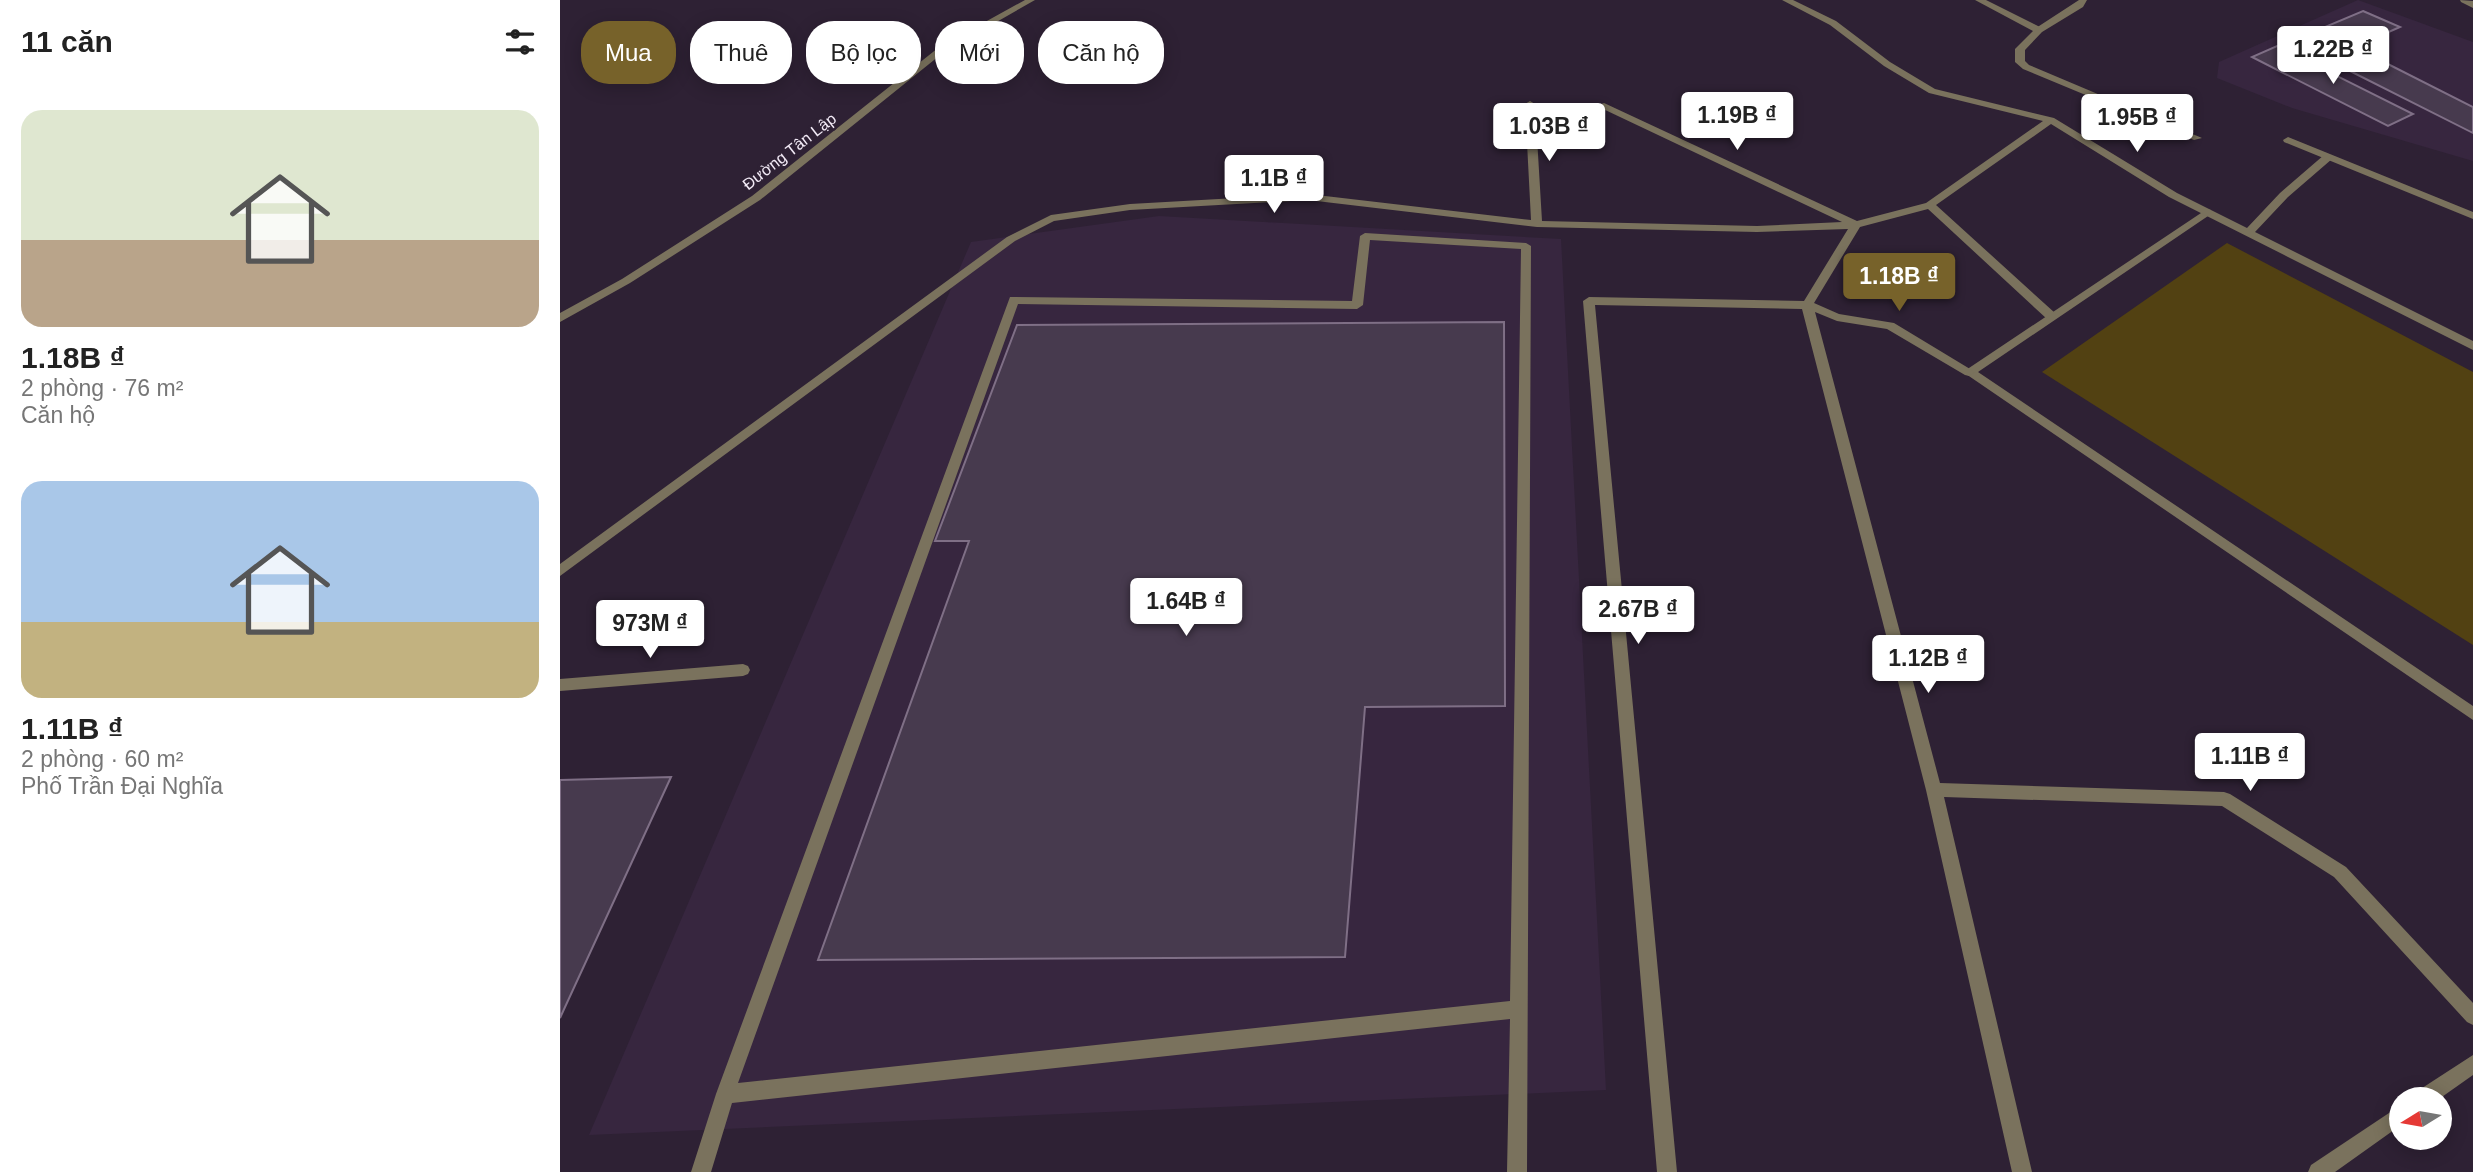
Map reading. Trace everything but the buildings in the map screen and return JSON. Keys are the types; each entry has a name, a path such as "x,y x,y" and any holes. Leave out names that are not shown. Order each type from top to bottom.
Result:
{"street":[{"name":"Đường Tân Lập","path":"560,318 626,281 756,198 941,50 1031,0"},
{"path":"1786,0 1833,23 1887,64 1932,91 2051,120 2173,195 2473,346"},
{"path":"1979,0 2039,30"},
{"path":"2083,0 2080,5 2039,30 2020,49 2020,62 2026,67 2197,138"},
{"path":"2464,0 2473,5"},
{"path":"1530,104 1537,224"},
{"path":"1604,106 1856,225"},
{"path":"560,571 1012,239 1051,218 1130,207 1308,197 1537,224 1757,229 1856,225 1930,205 2051,120"},
{"path":"2288,140 2473,216"},
{"path":"2248,233 2284,195 2328,157"},
{"path":"1930,205 2051,316"},
{"path":"1969,372 2207,212"},
{"path":"1856,225 1807,305 1934,790 2022,1172"},
{"path":"701,1172 725,1094 1014,300 1357,305 1365,236 1526,246 1517,1172"},
{"path":"1667,1172 1589,300 1807,305 1837,317 1891,326 1969,372 2473,713"},
{"path":"560,685 743,670"},
{"path":"1934,790 2224,799 2340,872 2473,1016"},
{"path":"725,1094 1518,1009"},
{"path":"2440,1087 2473,1064"},
{"path":"2318,1172 2389,1122"}],"shaded area":[{"path":"2358,0 2473,42 2473,161 2292,108 2217,78 2219,62"},
{"path":"1159,216 1561,239 1606,1090 589,1135 971,242"},
{"path":"2227,243 2473,372 2473,645 2042,372"}]}
